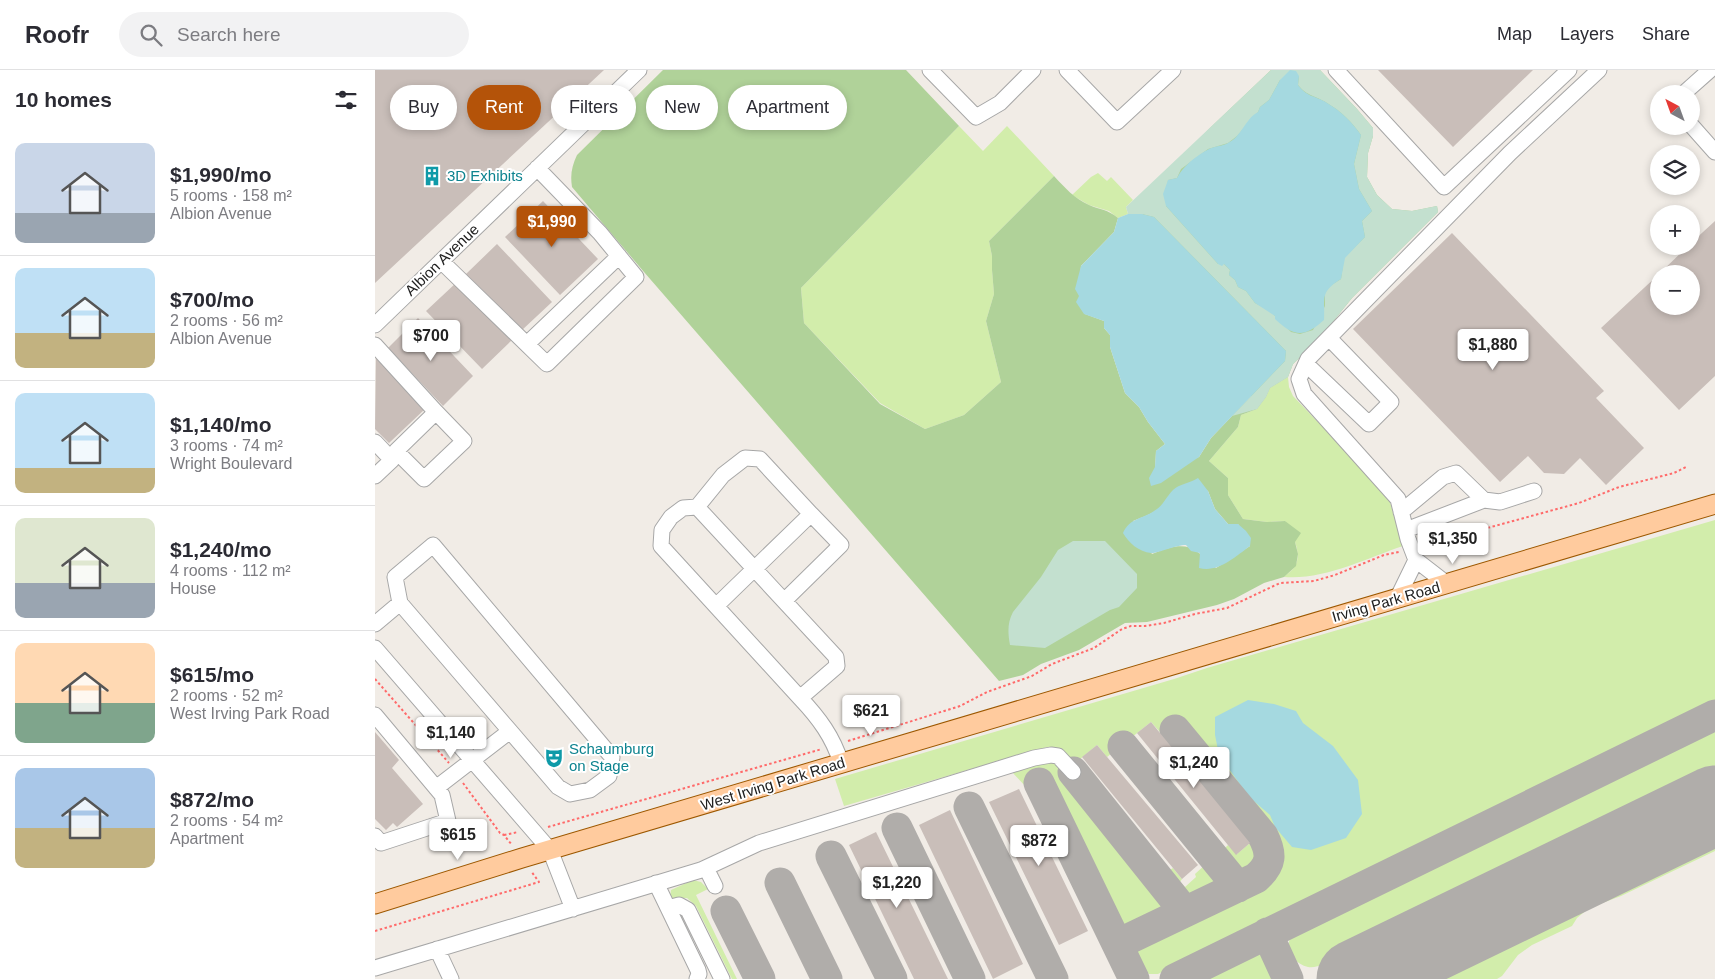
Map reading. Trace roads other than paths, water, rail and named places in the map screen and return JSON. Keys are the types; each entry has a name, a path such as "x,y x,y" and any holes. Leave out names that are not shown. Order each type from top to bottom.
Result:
{"main road":[{"name":"Irving Park Road","path":"1201,657 1715,504"},
{"name":"West Irving Park Road","path":"375,904 550,850 1201,657"}],"street":[{"name":"Albion Avenue","path":"375,325 639,70"},
{"path":"930,70 976,117 1000,103 1028,72"},
{"path":"1067,70 1117,122 1173,70"},
{"path":"1336,70 1444,187 1569,70"},
{"path":"1447,584 1414,555 1398,499 1304,394 1299,379 1308,360 1329,338 1510,153 1599,70"},
{"path":"1693,85 1710,70"},
{"path":"1700,135 1715,152"},
{"path":"441,262 547,364 636,277 601,233 537,168"},
{"path":"527,344 619,256"},
{"path":"1306,364 1369,424 1391,402 1329,338"},
{"path":"375,345 464,441 424,479 396,451 436,412"},
{"path":"375,442 391,460 375,476"},
{"path":"784,601 841,545 760,459 745,458 723,474 697,507 683,508 671,517 662,530 661,546 815,713 835,745 841,764"},
{"path":"1401,512 1443,477 1456,473 1484,500"},
{"path":"1406,530 1484,500 1500,502 1534,490"},
{"path":"697,507 836,657 837,666 800,698"},
{"path":"716,606 811,514"},
{"path":"433,545 612,757 609,776 590,790 570,794 557,787 401,603 395,577 433,545"},
{"path":"1397,599 1414,555"},
{"path":"375,624 401,603"},
{"path":"375,648 550,850 573,908"},
{"path":"375,715 442,795 448,820 381,843 375,836"},
{"path":"436,788 510,731"},
{"path":"375,968 706,868 759,843 1034,758 1051,755 1058,756 1073,772"},
{"path":"706,868 715,886"},
{"path":"656,883 698,970 697,979"},
{"path":"668,908 681,905 689,911 721,979"},
{"path":"437,949 451,979"}],"water":[{"path":"1290,70 1296,71 1299,76 1298,85 1302,89 1337,110 1350,121 1361,135 1354,164 1359,189 1372,211 1362,221 1365,237 1345,258 1341,279 1330,288 1325,296 1324,320 1311,330 1299,333 1282,325 1275,319 1275,316 1255,303 1246,291 1238,287 1235,280 1229,275 1230,270 1224,264 1222,266 1218,264 1166,206 1163,194 1168,180 1177,178 1183,169 1195,158 1209,149 1224,145 1233,140 1258,112 1260,107 1269,100 1280,80"},
{"path":"1128,214 1142,214 1154,217 1286,351 1285,361 1211,438 1199,457 1161,483 1151,486 1149,478 1155,467 1156,451 1165,444 1139,407 1125,393 1110,347 1110,335 1104,328 1104,321 1084,314 1076,302 1079,296 1075,289 1081,266 1114,232 1118,218"},
{"path":"1198,478 1208,491 1215,509 1228,524 1238,524 1246,531 1251,538 1250,546 1226,563 1206,569 1199,568 1200,553 1191,551 1186,545 1151,553 1138,549 1128,540 1123,533 1129,524 1157,509 1175,488"},
{"path":"1248,700 1274,704 1296,711 1303,723 1333,746 1358,780 1362,814 1346,838 1311,850 1292,847 1275,827 1270,815 1249,797 1219,755 1215,735 1215,717"}],"place":[{"name":"3D Exhibits","path":"432,176"},
{"name":"Schaumburg on Stage","path":"554,758"}]}
